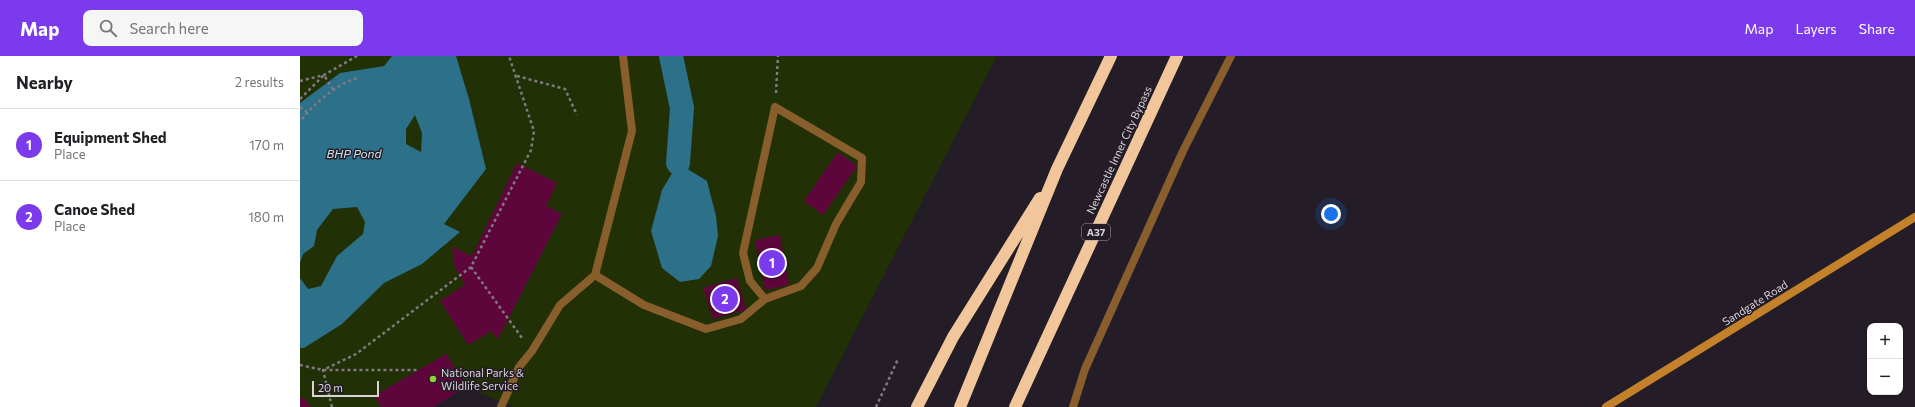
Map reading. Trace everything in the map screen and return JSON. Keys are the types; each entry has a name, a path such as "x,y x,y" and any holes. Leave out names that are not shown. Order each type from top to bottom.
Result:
{"highway":[{"path":"960,407 1057,169 1111,56"},
{"name":"Newcastle Inner City Bypass","path":"1015,407 1177,56"},
{"path":"917,407 953,336 1057,169"}],"main road":[{"name":"Sandgate Road","path":"1606,407 1915,217"}],"lane":[{"path":"501,407 519,367 532,351 560,305 595,275 632,131 623,56"},
{"path":"1073,407 1085,369 1180,159 1232,56"},
{"path":"595,275 644,305 706,329 741,319 765,299 801,286 817,268 836,224 861,182 862,158 775,107 743,253 750,281 765,299"}],"path":[{"path":"300,99 324,75 357,56"},
{"path":"322,370 356,354 471,267 531,150 534,131 509,56"},
{"path":"775,107 778,56"},
{"path":"300,81 324,75"},
{"path":"324,75 334,91"},
{"path":"516,76 565,88 577,115"},
{"path":"302,119 307,112 347,81 358,78"},
{"path":"300,107 307,112"},
{"path":"471,267 532,351"},
{"path":"876,407 898,359"},
{"path":"300,365 322,370 418,370"},
{"path":"322,370 332,407"}],"green space":[{"path":"300,56 997,56 816,407 513,407 466,387 433,407 300,407"}],"water":[{"name":"BHP Pond","path":"392,56 456,56 469,99 486,169 444,224 460,232 422,264 384,283 342,324 304,348 300,348 300,278 308,289 321,286 337,256 363,234 365,222 357,207 333,209 317,230 314,246 303,254 300,263 300,103 340,73 384,66","holes":["415,115 422,133 421,152 406,144 406,129"]},
{"path":"678,163 707,181 716,216 718,236 711,266 699,279 680,282 662,268 651,231 662,190"}],"building":[{"path":"838,152 857,166 823,215 804,201"},
{"path":"517,163 557,183 546,206 562,214 498,339 491,331 468,345 440,301 465,285 455,268 452,247 472,256"},
{"path":"780,235 789,285 765,290 755,240"},
{"path":"737,278 746,310 713,319 703,288"},
{"name":"National Parks & Wildlife Service","path":"446,354 466,387 433,407 381,407 374,396"},
{"path":"303,397 311,407 300,407 300,399"}],"waterway":[{"path":"671,56 682,108 678,163"}],"place":[{"name":"Equipment Shed","path":"772,263"},
{"name":"Canoe Shed","path":"725,299"},
{"name":"National Parks & Wildlife Service","path":"433,379"}]}
